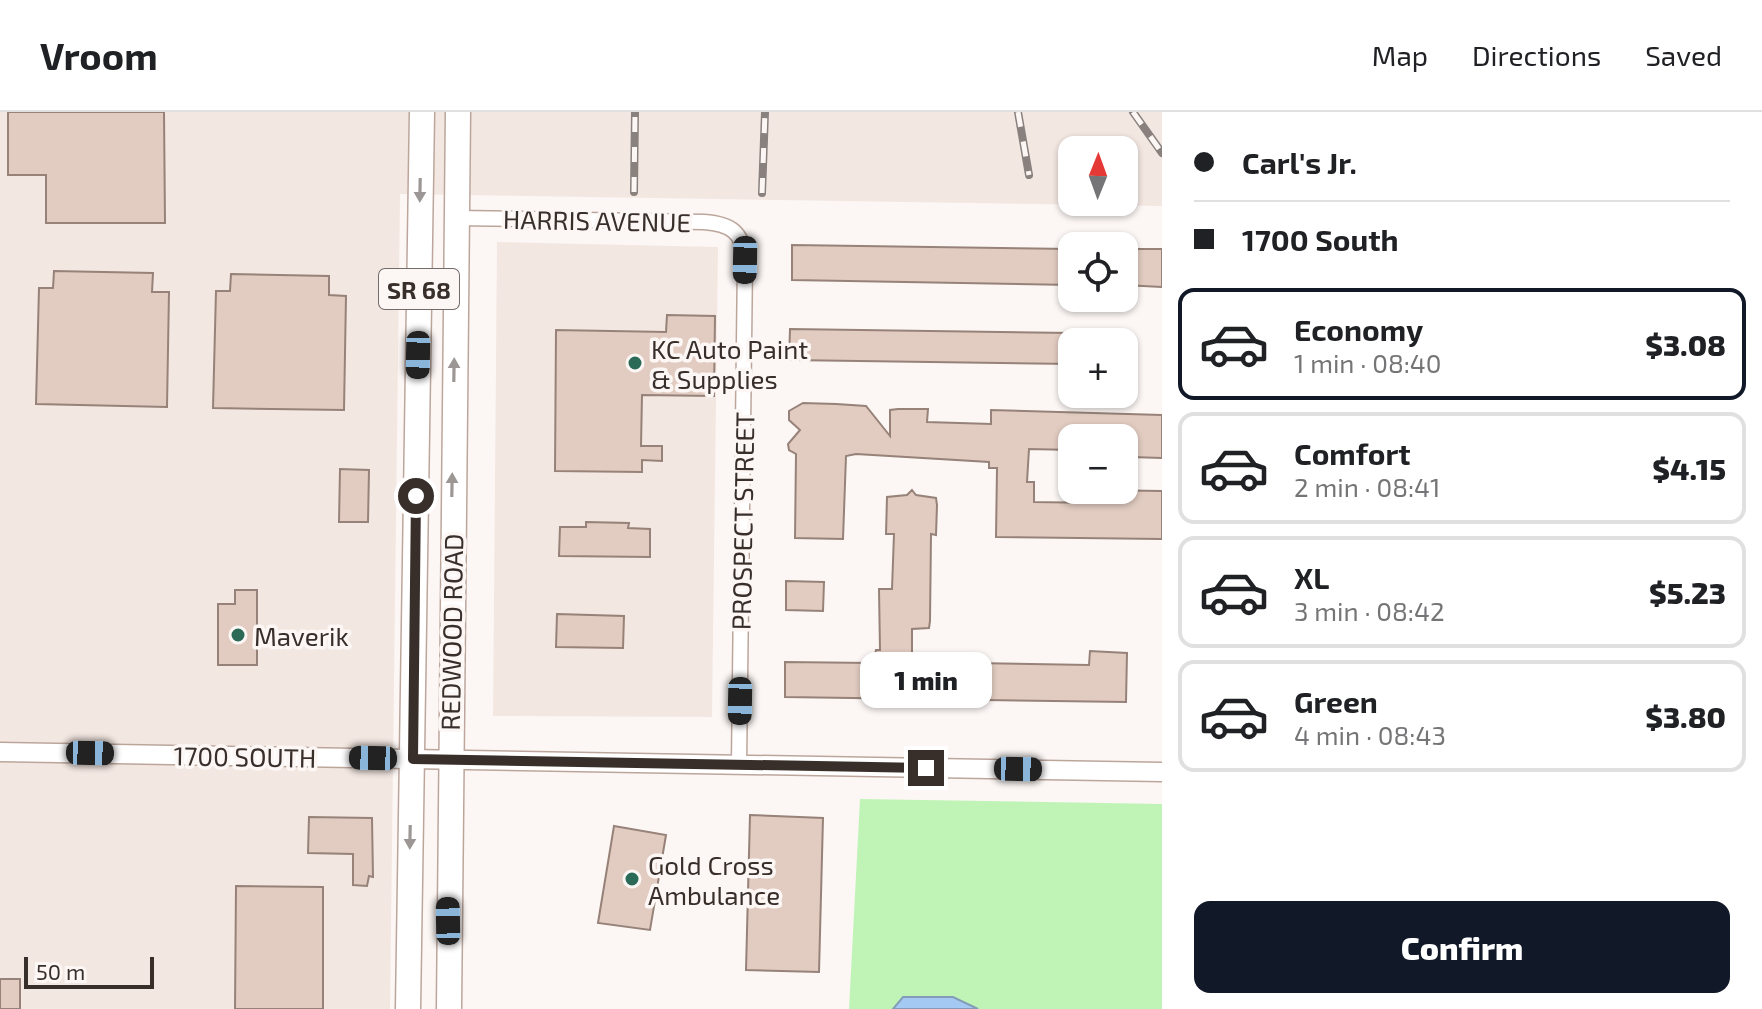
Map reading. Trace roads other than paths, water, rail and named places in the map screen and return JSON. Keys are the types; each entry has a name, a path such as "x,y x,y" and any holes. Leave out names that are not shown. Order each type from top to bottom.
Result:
{"main road":[{"name":"REDWOOD ROAD","path":"408,1009 422,112"},
{"name":"REDWOOD ROAD","path":"449,1009 449,759 458,112"}],"street":[{"name":"HARRIS AVENUE","path":"456,218 704,222 723,224 736,231"},
{"name":"PROSPECT STREET","path":"736,231 743,243 745,260 739,764"},
{"name":"1700 SOUTH","path":"0,752 1162,772"}],"water":[{"path":"903,997 953,997 978,1009 893,1009"}],"railway":[{"path":"634,192 635,112"},
{"path":"762,193 765,112"},
{"path":"1018,112 1029,175"},
{"path":"1133,112 1162,153"}],"place":[{"name":"KC Auto Paint & Supplies","path":"635,363"},
{"name":"Maverik","path":"238,635"},
{"name":"Gold Cross Ambulance","path":"632,879"}]}
